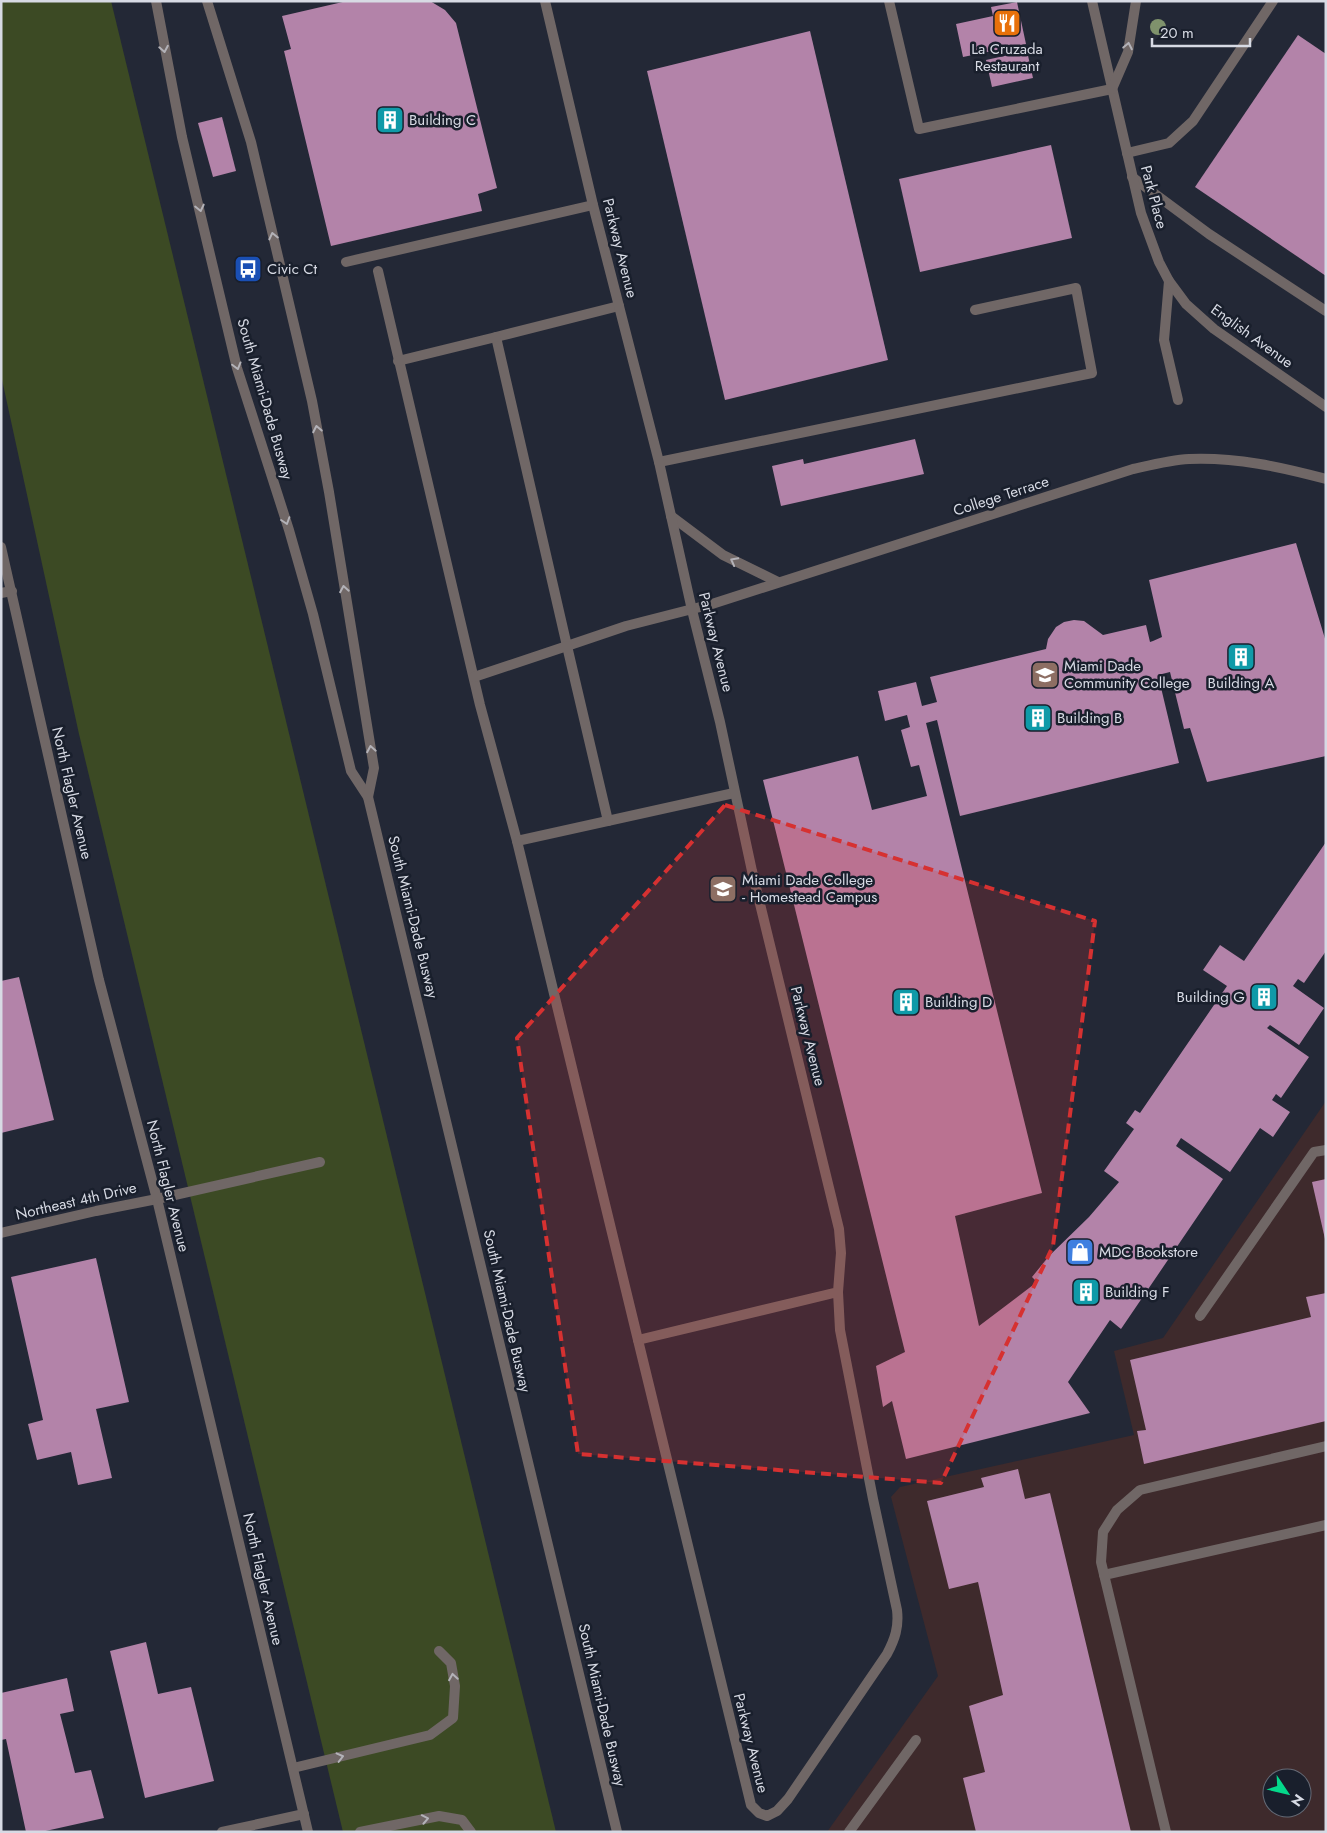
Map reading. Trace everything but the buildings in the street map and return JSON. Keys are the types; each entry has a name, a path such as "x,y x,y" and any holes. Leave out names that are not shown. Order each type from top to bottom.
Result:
{"street":[{"name":"South Miami-Dade Busway","path":"156,1 182,137 237,368 289,530 313,614 351,771 368,797 617,1832"},
{"name":"South Miami-Dade Busway","path":"207,1 251,142 312,400 330,492 374,768 368,797"},
{"name":"Parkway Avenue","path":"545,1 593,205 659,462 734,793 839,1229 841,1253 838,1292 840,1330 873,1499 898,1610 898,1624 894,1640 887,1654 793,1792 777,1811 767,1816 758,1813 751,1804 638,1340"},
{"path":"889,1 919,129 1112,89 1128,52 1136,1"},
{"name":"Park Place","path":"1092,1 1132,177 1151,241 1169,281 1164,340 1178,400"},
{"path":"1127,153 1169,143 1192,121 1273,1"},
{"path":"1132,177 1209,234 1326,311"},
{"path":"346,262 593,205"},
{"path":"378,271 480,705 518,841 638,1340 838,1292"},
{"name":"English Avenue","path":"1169,281 1186,304 1214,329 1326,407"},
{"path":"659,462 1092,373 1076,288 974,310"},
{"path":"398,361 619,306"},
{"path":"496,337 608,822"},
{"name":"College Terrace","path":"474,677 626,626 692,610 1133,469 1188,459 1223,459 1277,467 1326,479"},
{"path":"671,516 723,555 778,582"},
{"name":"North Flagler Avenue","path":"1,547 99,980 157,1199 308,1832"},
{"path":"1,593 12,591"},
{"path":"518,841 734,793"},
{"path":"1200,1316 1314,1152 1326,1150"},
{"name":"Northeast 4th Drive","path":"1,1233 320,1162"},
{"path":"1166,1832 1101,1562 1103,1532 1118,1510 1140,1490 1326,1446"},
{"path":"1104,1574 1326,1525"},
{"path":"293,1768 430,1735 453,1718 455,1686 451,1662 439,1651"},
{"path":"849,1832 916,1740"},
{"path":"222,1832 304,1814"},
{"path":"360,1832 439,1816 462,1820 471,1832"}],"highlighted area":[{"path":"725,805 1095,921 1053,1246 941,1483 578,1454 517,1038"}],"shaded area":[{"path":"1326,1101 1326,1832 827,1832 938,1676 891,1497 900,1487 1134,1435 1114,1351 1163,1338"}],"green space":[{"path":"1,1 111,1 556,1832 343,1832 79,734 1,375"}],"place":[{"name":"La Cruzada Restaurant","path":"1007,23"},
{"name":"Building C","path":"390,120"},
{"name":"Civic Ct","path":"248,269"},
{"name":"Building A","path":"1241,657"},
{"name":"Miami Dade Community College","path":"1045,675"},
{"name":"Building B","path":"1038,718"},
{"name":"Miami Dade College - Homestead Campus","path":"723,889"},
{"name":"Building G","path":"1264,997"},
{"name":"Building D","path":"906,1002"},
{"name":"MDC Bookstore","path":"1080,1252"},
{"name":"Building F","path":"1086,1292"}]}
